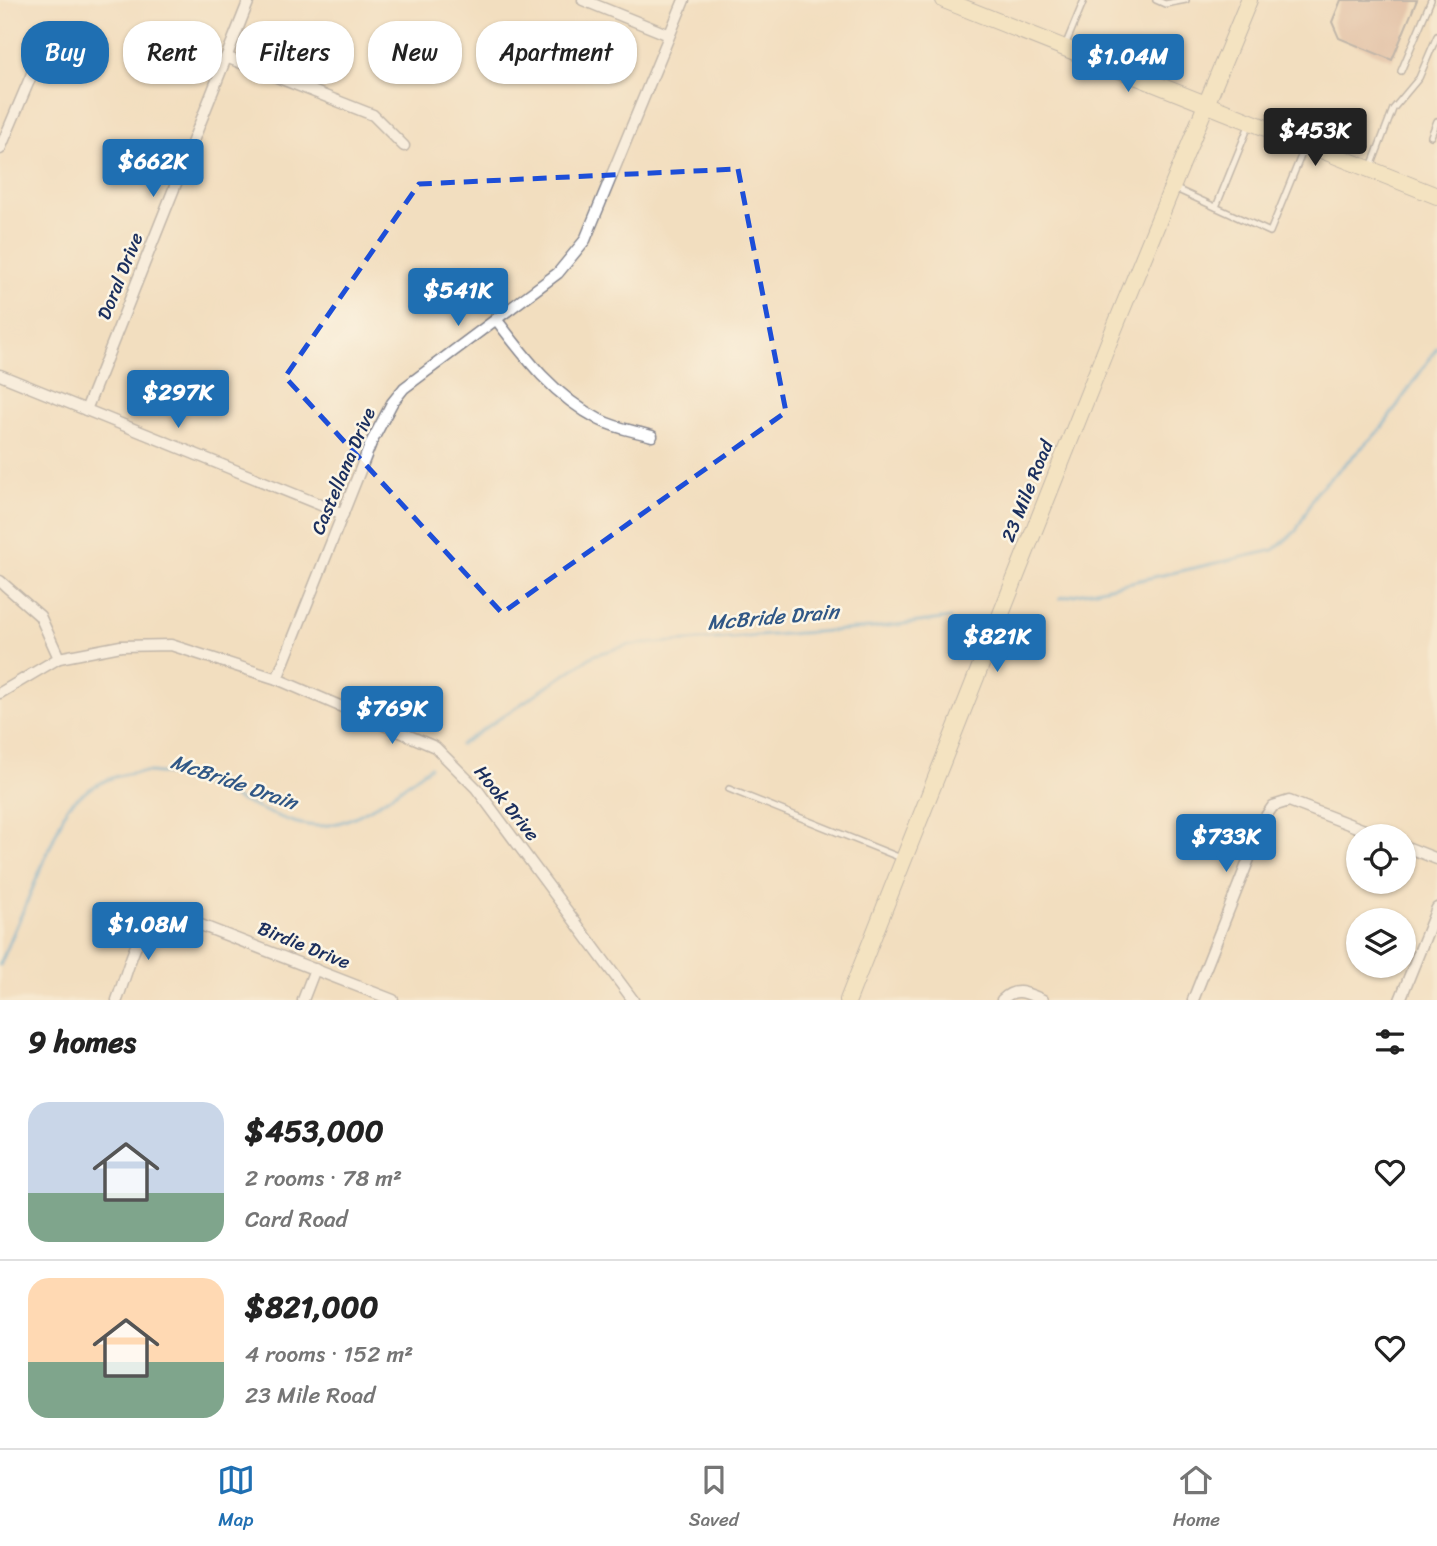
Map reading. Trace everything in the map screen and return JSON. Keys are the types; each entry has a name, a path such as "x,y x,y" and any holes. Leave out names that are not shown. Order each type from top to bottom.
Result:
{"main road":[{"path":"944,0 1437,196"},
{"name":"23 Mile Road","path":"848,1000 1249,0"}],"street":[{"name":"Doral Drive","path":"86,410 249,0"},
{"path":"583,0 669,35"},
{"name":"Castellana Drive","path":"277,679 371,443 391,403 404,388 558,273 584,240 684,0"},
{"path":"226,57 373,115 404,146"},
{"path":"0,149 28,84"},
{"path":"496,318 534,370 556,390 602,421 652,436"},
{"path":"0,375 343,514"},
{"path":"0,581 40,616 59,657 0,693"},
{"name":"Hook Drive","path":"59,657 121,646 171,645 277,679 435,747 476,788 633,1000"},
{"path":"1193,1000 1266,816 1278,803 1296,803 1349,824"},
{"path":"1416,851 1437,859"},
{"path":"1401,1000 1437,908"},
{"name":"Birdie Drive","path":"117,1000 142,933 152,917 162,910 393,1000"},
{"path":"303,1000 315,969"},
{"path":"1002,1000 1008,994 1018,991 1041,999"}],"lane":[{"path":"1064,49 1084,0"},
{"path":"1156,0 1165,4 1186,0"},
{"path":"1401,71 1432,0"},
{"path":"1370,170 1393,109 1419,78 1437,36"},
{"path":"1431,136 1437,121"},
{"path":"1216,207 1250,123"},
{"path":"1173,187 1270,232 1305,145"},
{"path":"729,789 904,859"}],"highlighted area":[{"path":"738,169 786,412 502,613 285,377 419,184"}],"building":[{"path":"1341,0 1417,0 1392,60 1339,38 1332,22"}],"waterway":[{"name":"McBride Drain","path":"1060,598 1274,550 1296,531 1317,491 1381,429 1437,348"},
{"name":"McBride Drain","path":"460,745 594,655 629,645 872,628 950,618"},
{"name":"McBride Drain","path":"0,965 67,807 92,787 117,776 141,772 165,774 214,789 290,821 321,826 342,822 369,810 430,767"}]}
